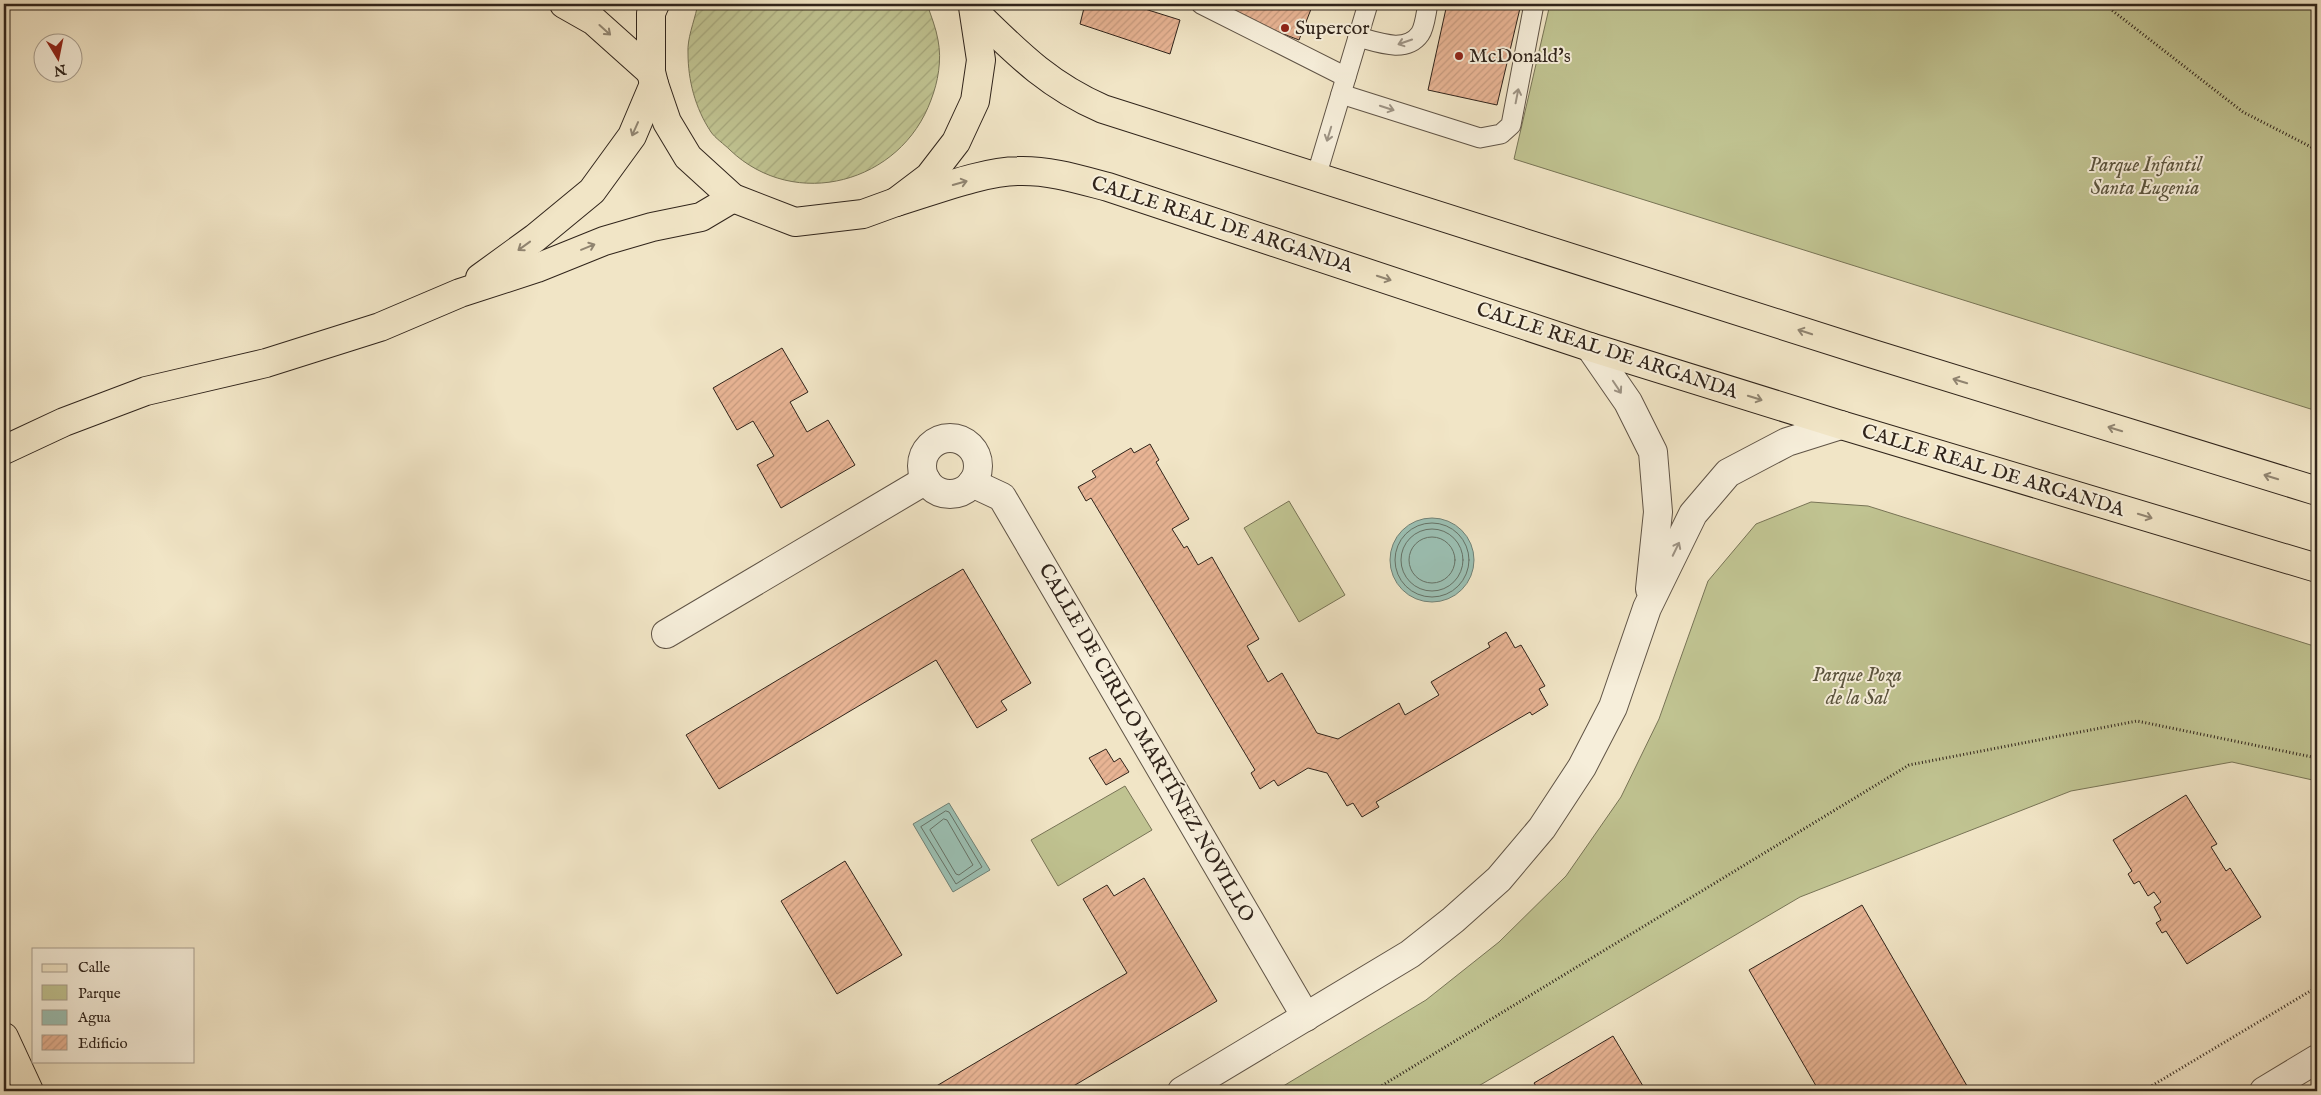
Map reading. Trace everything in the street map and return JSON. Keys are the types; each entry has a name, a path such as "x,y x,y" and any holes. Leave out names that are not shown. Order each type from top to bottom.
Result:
{"main road":[{"path":"564,4 594,21 652,78"},
{"path":"655,4 651,13 652,78 667,122 688,157 733,198 795,222 862,214 896,202 930,177 956,142 974,101 981,60 973,8"},
{"path":"973,8 1021,57 1049,80 1075,97 1121,115 1870,353 2317,491"},
{"path":"460,293 535,238 592,192 632,136 652,78"},
{"name":"CALLE REAL DE ARGANDA","path":"896,202 986,176 1016,170 1051,172 1125,192 1590,346 1841,425 2317,568"},
{"path":"4,450 64,422 146,391 266,362 371,330 460,293 537,268 604,241 652,227 701,216 733,198"},
{"path":"4,1037 29,1091"},
{"path":"4,1077 13,1091"}],"street":[{"path":"1590,346 1628,402 1653,452 1658,512 1647,608"},
{"path":"1182,1091 1410,954 1453,920 1499,879 1542,828 1582,767 1613,707 1647,608 1693,514 1728,473 1787,442 1841,425"},
{"path":"947,438 965,442 976,456 978,465 972,483 957,493 939,492 926,480 922,471 925,453 930,446 947,438"},
{"path":"666,634 926,480"},
{"name":"CALLE DE CIRILO MARTÍNEZ NOVILLO","path":"972,483 1002,497 1306,1016"},
{"path":"2264,1091 2317,1059"}],"lane":[{"path":"1200,4 1343,85 1480,138 1501,134 1511,125 1534,4"},
{"path":"1316,177 1368,4"},
{"path":"1358,37 1393,46 1410,42 1420,34 1428,4"}],"path":[{"path":"2104,4 2243,112 2317,150"},
{"path":"1373,1091 1909,765 2137,721 2317,758"},
{"path":"2143,1091 2317,987"}],"green space":[{"path":"700,4 927,4 935,26 940,55 936,86 931,100 916,129 896,152 871,169 844,179 814,183 785,180 756,169 730,150 713,134 705,123 697,104 689,73 688,48 697,8"},
{"name":"Parque Infantil Santa Eugenia","path":"1550,4 2317,4 2317,411 1514,159"},
{"path":"1289,501 1345,595 1299,622 1244,528"},
{"name":"Parque Poza de la Sal","path":"1811,502 1868,506 2317,647 2317,781 2232,762 2071,791 1800,897 1470,1091 1275,1091 1426,1000 1499,942 1566,876 1621,797 1659,719 1708,581 1756,524"},
{"path":"1125,786 1152,830 1058,886 1031,840"}],"water":[{"path":"1432,518 1448,521 1462,530 1471,544 1474,560 1471,576 1462,590 1448,599 1432,602 1416,599 1402,590 1393,576 1390,560 1393,544 1402,530 1416,521"},
{"path":"949,803 990,870 953,892 913,824"}],"building":[{"path":"1085,4 1129,4 1180,20 1170,54 1080,24"},
{"name":"Supercor","path":"1238,4 1313,4 1299,40 1234,15"},
{"path":"1447,4 1521,4 1497,105 1428,90"},
{"path":"782,348 808,392 790,402 807,432 828,420 855,465 781,508 757,465 774,456 753,421 737,430 713,388"},
{"path":"1150,444 1159,460 1156,462 1189,519 1172,529 1184,548 1187,546 1198,565 1212,557 1259,639 1247,646 1268,682 1282,673 1317,733 1338,739 1399,703 1405,715 1439,695 1431,682 1490,647 1488,643 1506,632 1515,648 1521,645 1545,686 1539,689 1548,705 1532,715 1530,712 1376,802 1379,807 1362,817 1353,803 1347,806 1327,773 1308,768 1278,786 1274,780 1260,789 1251,773 1255,770 1091,498 1086,501 1078,487 1096,477 1092,471 1131,448 1134,453"},
{"path":"963,569 1031,683 1001,701 1007,710 977,728 936,660 719,789 686,735"},
{"path":"1106,749 1114,762 1120,758 1129,772 1106,785 1089,758"},
{"path":"2186,795 2217,844 2211,847 2226,871 2230,868 2261,917 2187,964 2166,931 2162,933 2156,923 2161,920 2154,907 2161,902 2154,892 2148,896 2139,881 2134,884 2128,874 2132,871 2113,840"},
{"path":"845,861 902,955 837,994 781,901"},
{"path":"1144,878 1217,1001 1065,1091 928,1091 1127,973 1083,899 1107,885 1114,896"},
{"path":"1862,905 1970,1091 1819,1091 1749,970"},
{"path":"1613,1036 1646,1091 1539,1091 1534,1083"}],"place":[{"name":"Supercor","path":"1285,28"},
{"name":"McDonald's","path":"1459,56"}]}
